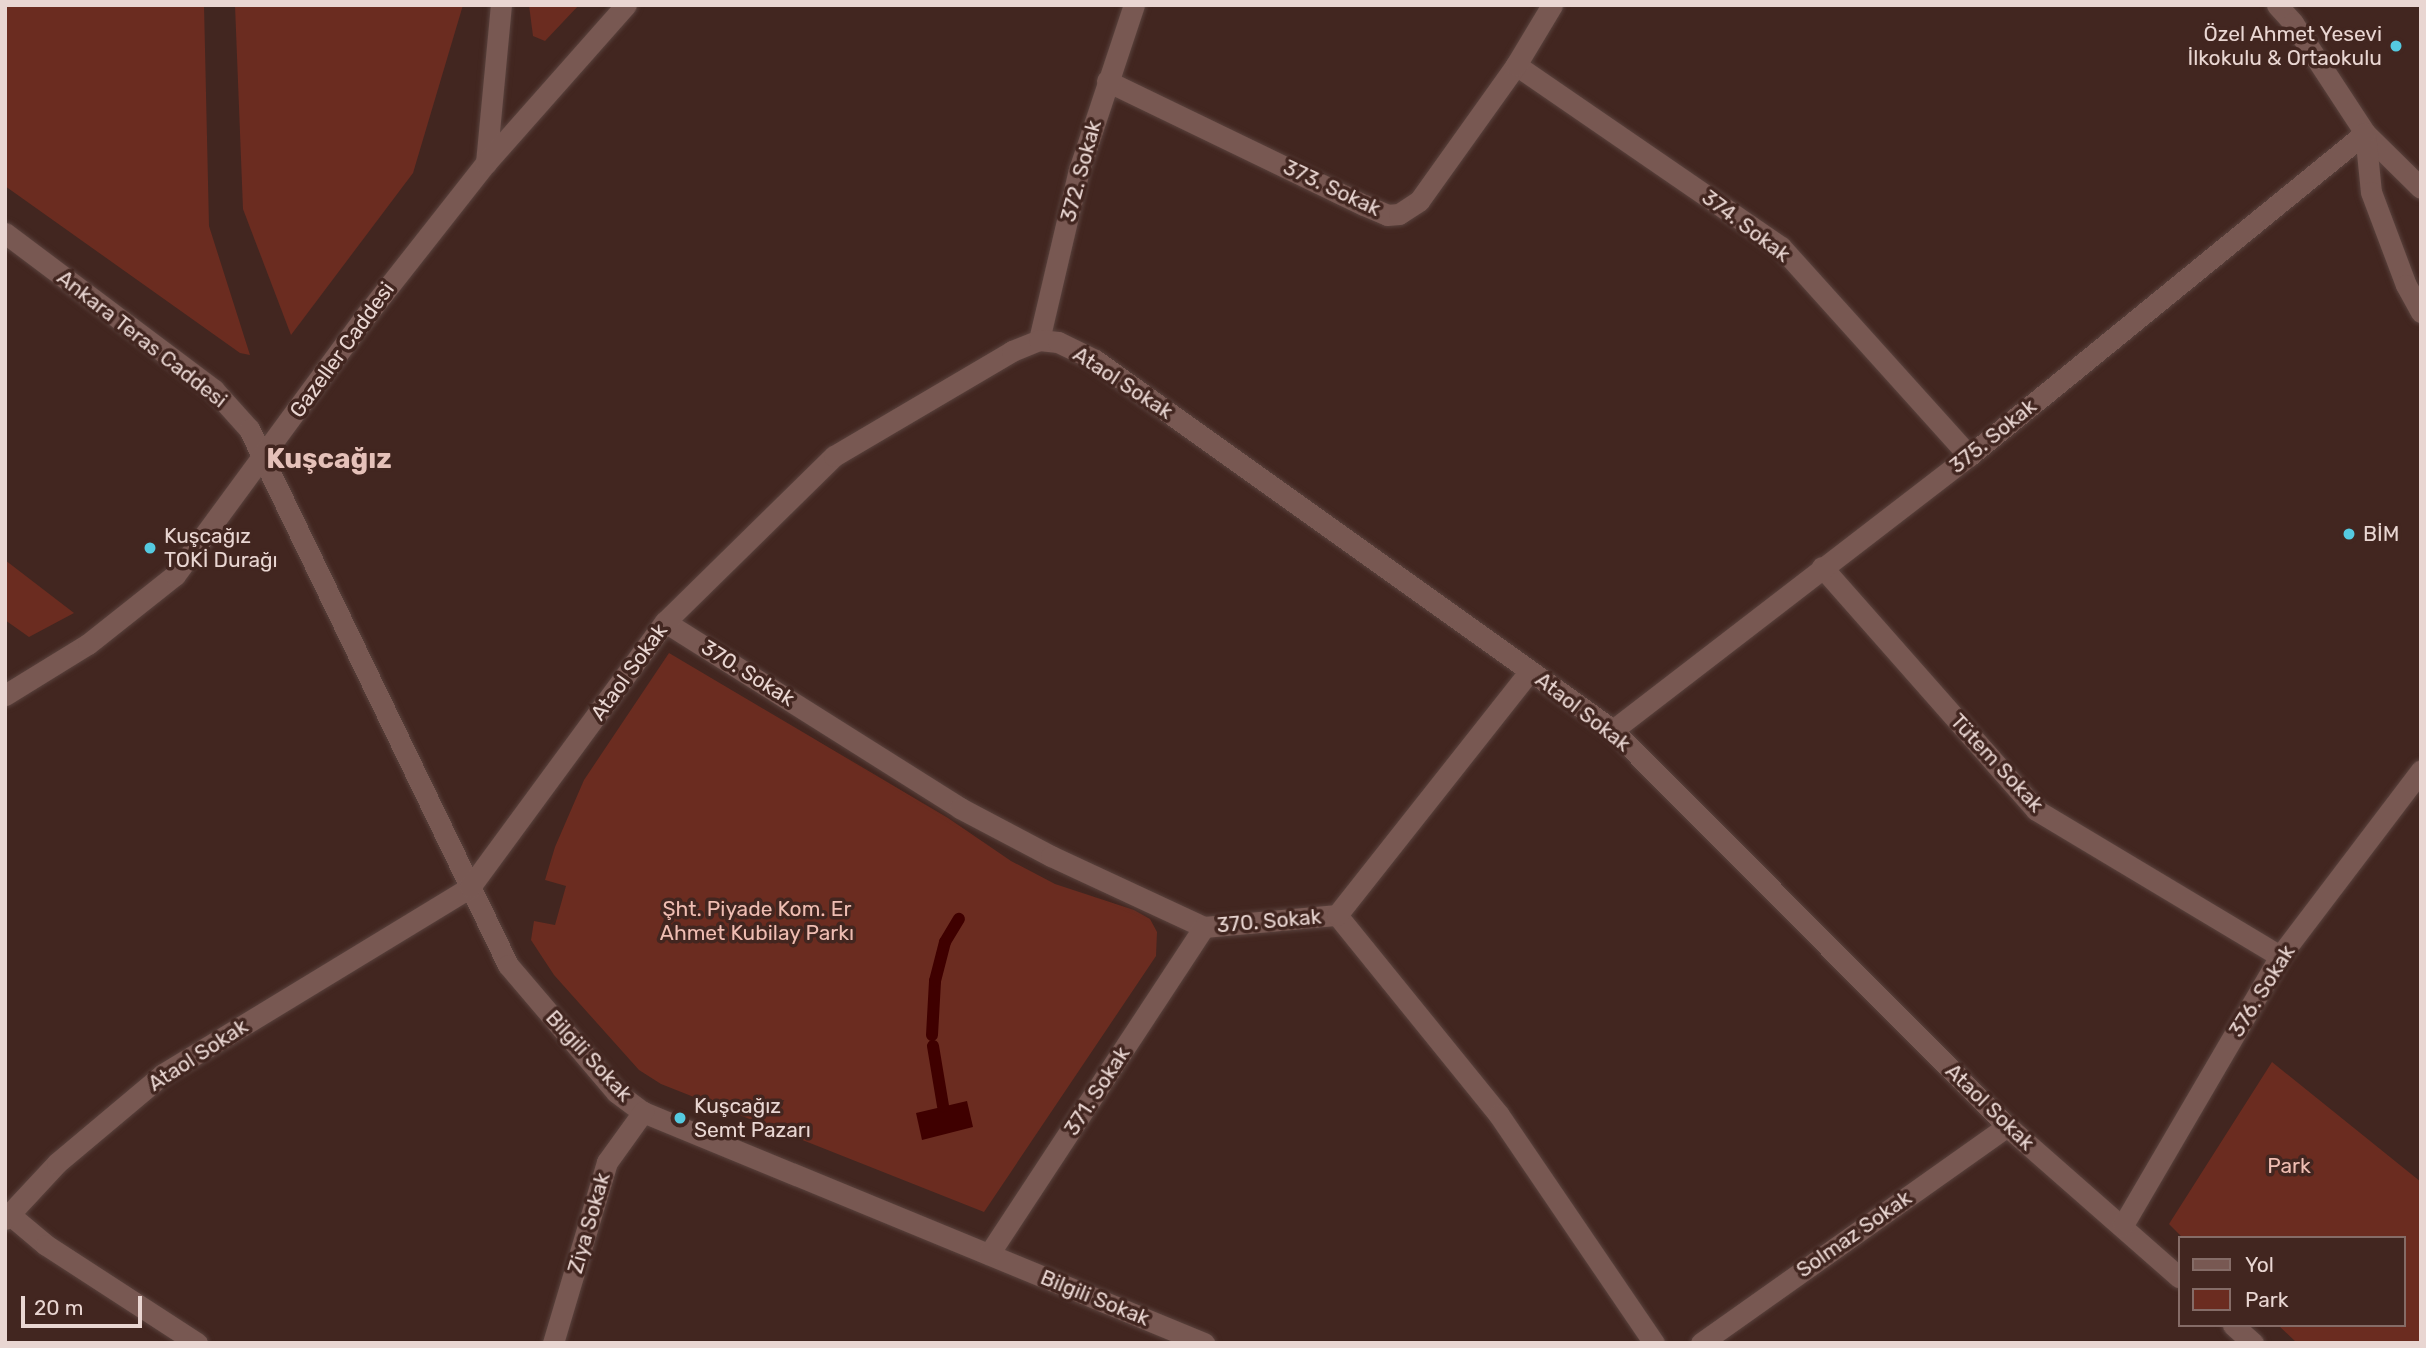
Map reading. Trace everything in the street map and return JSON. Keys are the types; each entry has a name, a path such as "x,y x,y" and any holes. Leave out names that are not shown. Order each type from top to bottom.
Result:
{"street":[{"path":"486,163 501,5"},
{"name":"Gazeller Caddesi","path":"5,695 88,644 175,575 367,314 486,163 626,5"},
{"name":"372. Sokak","path":"1039,340 1079,170 1134,5"},
{"name":"373. Sokak","path":"1107,81 1387,215 1399,214 1419,201 1516,65 1552,5"},
{"path":"2277,5 2293,23 2365,133 2421,188"},
{"name":"374. Sokak","path":"1516,65 1781,247 1969,456"},
{"path":"2365,133 2371,192 2406,285 2421,312"},
{"name":"375. Sokak","path":"1613,730 1969,456 2365,133"},
{"name":"Ankara Teras Caddesi","path":"5,233 214,390 249,429 262,459"},
{"name":"Ataol Sokak","path":"7,1217 57,1163 163,1074 470,887 665,622 834,456 1012,351 1039,340 1058,342 1095,360 1613,730 2007,1126 2178,1276"},
{"name":"Bilgili Sokak","path":"262,459 508,965 616,1092 643,1112 1204,1343"},
{"name":"Tütem Sokak","path":"1822,567 2036,810 2280,956"},
{"name":"370. Sokak","path":"665,622 960,808 1051,856 1204,927 1337,915 1499,1115 1654,1343"},
{"path":"1337,915 1530,671"},
{"name":"376. Sokak","path":"2123,1226 2280,956 2421,770"},
{"name":"371. Sokak","path":"989,1254 1204,927"},
{"name":"Ziya Sokak","path":"553,1343 607,1162 643,1112"},
{"name":"Solmaz Sokak","path":"1701,1343 2007,1126"},
{"path":"7,1217 197,1343"}],"green space":[{"path":"5,5 204,5 209,226 250,355 240,353 5,186"},
{"path":"235,5 463,5 413,173 291,335 243,209"},
{"path":"529,5 579,5 545,41 533,36"},
{"path":"5,560 74,613 29,637 5,620"},
{"name":"Şht. Piyade Kom. Er Ahmet Kubilay Parkı","path":"669,653 948,818 1011,861 1055,884 1134,910 1150,919 1157,932 1156,956 984,1212 661,1084 639,1070 554,975 531,940 534,921 555,925 566,886 545,880 555,847 584,780"},
{"name":"Park","path":"2272,1062 2421,1182 2421,1343 2297,1343 2280,1327 2405,1327 2405,1236 2181,1236 2169,1224"}],"shaded area":[{"path":"967,1101 973,1127 922,1140 916,1113"}],"waterway":[{"path":"932,1035 935,981 945,942 959,919"},
{"path":"933,1046 943,1106"}],"place":[{"name":"Özel Ahmet Yesevi İlkokulu & Ortaokulu","path":"2396,46"},
{"name":"BİM","path":"2349,534"},
{"name":"Kuşcağız TOKİ Durağı","path":"150,548"},
{"name":"Kuşcağız Semt Pazarı","path":"680,1118"}],"district":[{"name":"Kuşcağız","path":"329,459"}]}
